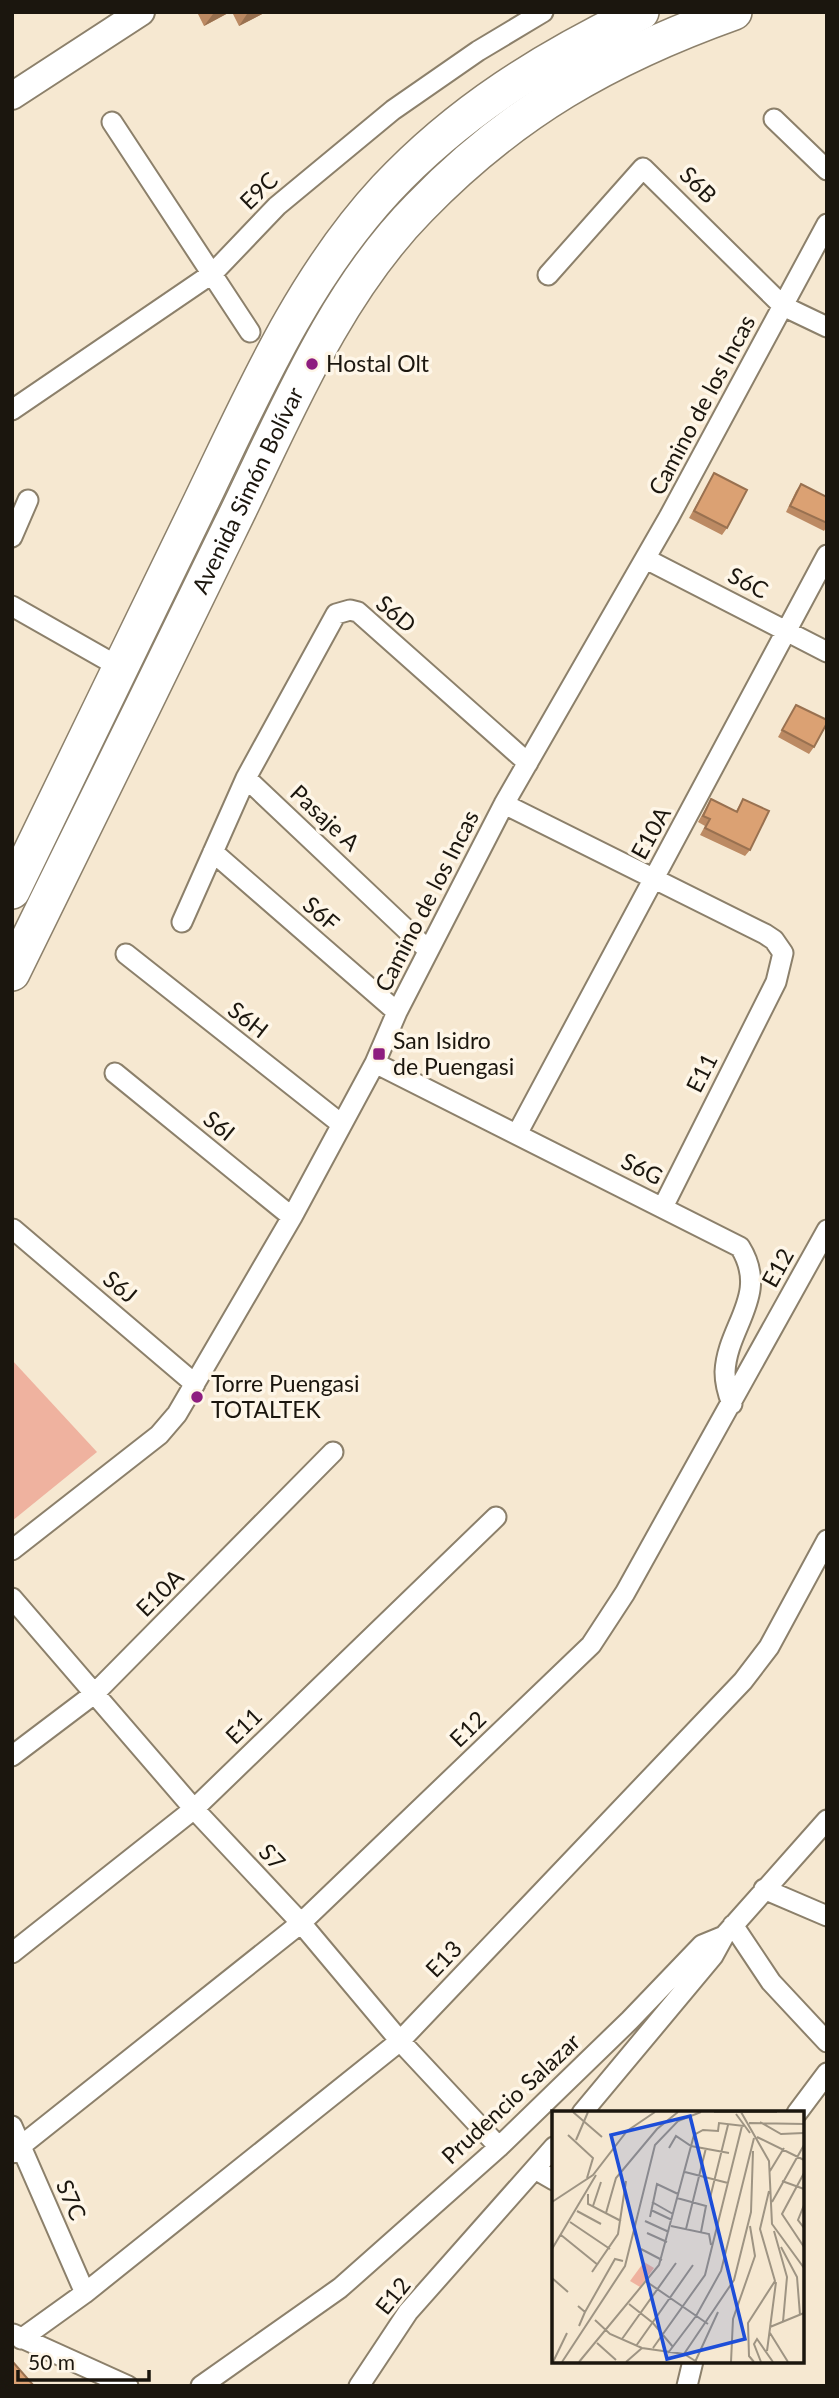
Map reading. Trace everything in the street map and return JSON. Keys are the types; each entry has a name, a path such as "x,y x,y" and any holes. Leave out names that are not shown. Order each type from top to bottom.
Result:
{"highway":[{"name":"Avenida Simón Bolívar","path":"12,973 295,396 345,308 379,256 417,209 491,139 534,107 617,61 734,12"},
{"name":"Avenida Simón Bolívar","path":"12,891 271,358 322,268 353,227 407,168 464,117 553,56 639,13"}],"main road":[{"path":"12,96 141,12"}],"street":[{"name":"E9C","path":"12,410 213,273 276,206 383,117 478,51 543,12"},
{"path":"774,119 827,170"},
{"path":"112,122 250,332"},
{"name":"S6B","path":"548,275 643,168 783,306 827,327"},
{"name":"Camino de los Incas","path":"12,1550 159,1435 177,1414 292,1217 374,1063 428,950 504,804 646,559 827,224"},
{"path":"12,537 28,500"},
{"name":"E10A","path":"517,1134 827,555"},
{"name":"S6C","path":"646,559 827,652"},
{"path":"12,606 121,668"},
{"name":"S6D","path":"246,778 336,614 350,610 358,612 528,763"},
{"path":"182,922 246,778"},
{"name":"Pasaje A","path":"246,778 428,950"},
{"path":"504,804 653,879"},
{"name":"S6F","path":"213,852 397,1012"},
{"name":"E11","path":"653,879 775,940 783,953 776,982 663,1207"},
{"name":"S6H","path":"126,954 340,1123"},
{"name":"S6G","path":"374,1063 740,1247 749,1262 751,1289 725,1373 732,1404"},
{"name":"S6I","path":"115,1073 292,1217"},
{"name":"S6J","path":"13,1229 195,1384"},
{"name":"E12","path":"17,2149 301,1923 591,1645 625,1593 827,1230"},
{"name":"E10A","path":"12,1756 94,1694 333,1452"},
{"name":"E11","path":"12,1953 194,1808 496,1517"},
{"name":"E13","path":"17,2337 85,2293 400,2041 743,1681 769,1647 827,1540"},
{"name":"S7","path":"12,1598 194,1808 301,1923 400,2041 499,2147"},
{"name":"Prudencio Salazar","path":"201,2386 340,2288 499,2147 702,1945 729,1931 827,1821"},
{"path":"764,1889 827,1916"},
{"path":"584,2111 713,1956 729,1931 771,1982 827,2042"},
{"path":"798,2111 827,2073"},
{"name":"S7C","path":"12,2126 17,2149 85,2293"},
{"name":"E12","path":"359,2386 408,2312 552,2149"},
{"path":"535,2169 552,2179"},
{"path":"17,2337 128,2386"},
{"path":"687,2386 693,2363"}],"shaded area":[{"path":"12,1360 97,1452 12,1521"}],"building":[{"path":"714,473 747,490 727,528 694,511"},
{"path":"801,484 827,497 827,523 790,506"},
{"path":"796,705 827,720 814,747 782,730"},
{"path":"711,799 737,812 743,799 769,811 750,850 705,828 710,819 703,816"},
{"path":"12,2361 34,2386 12,2386"}],"place":[{"name":"Hostal Olt","path":"312,364"},
{"name":"San Isidro de Puengasi","path":"379,1054"},
{"name":"Torre Puengasi TOTALTEK","path":"197,1397"}]}
